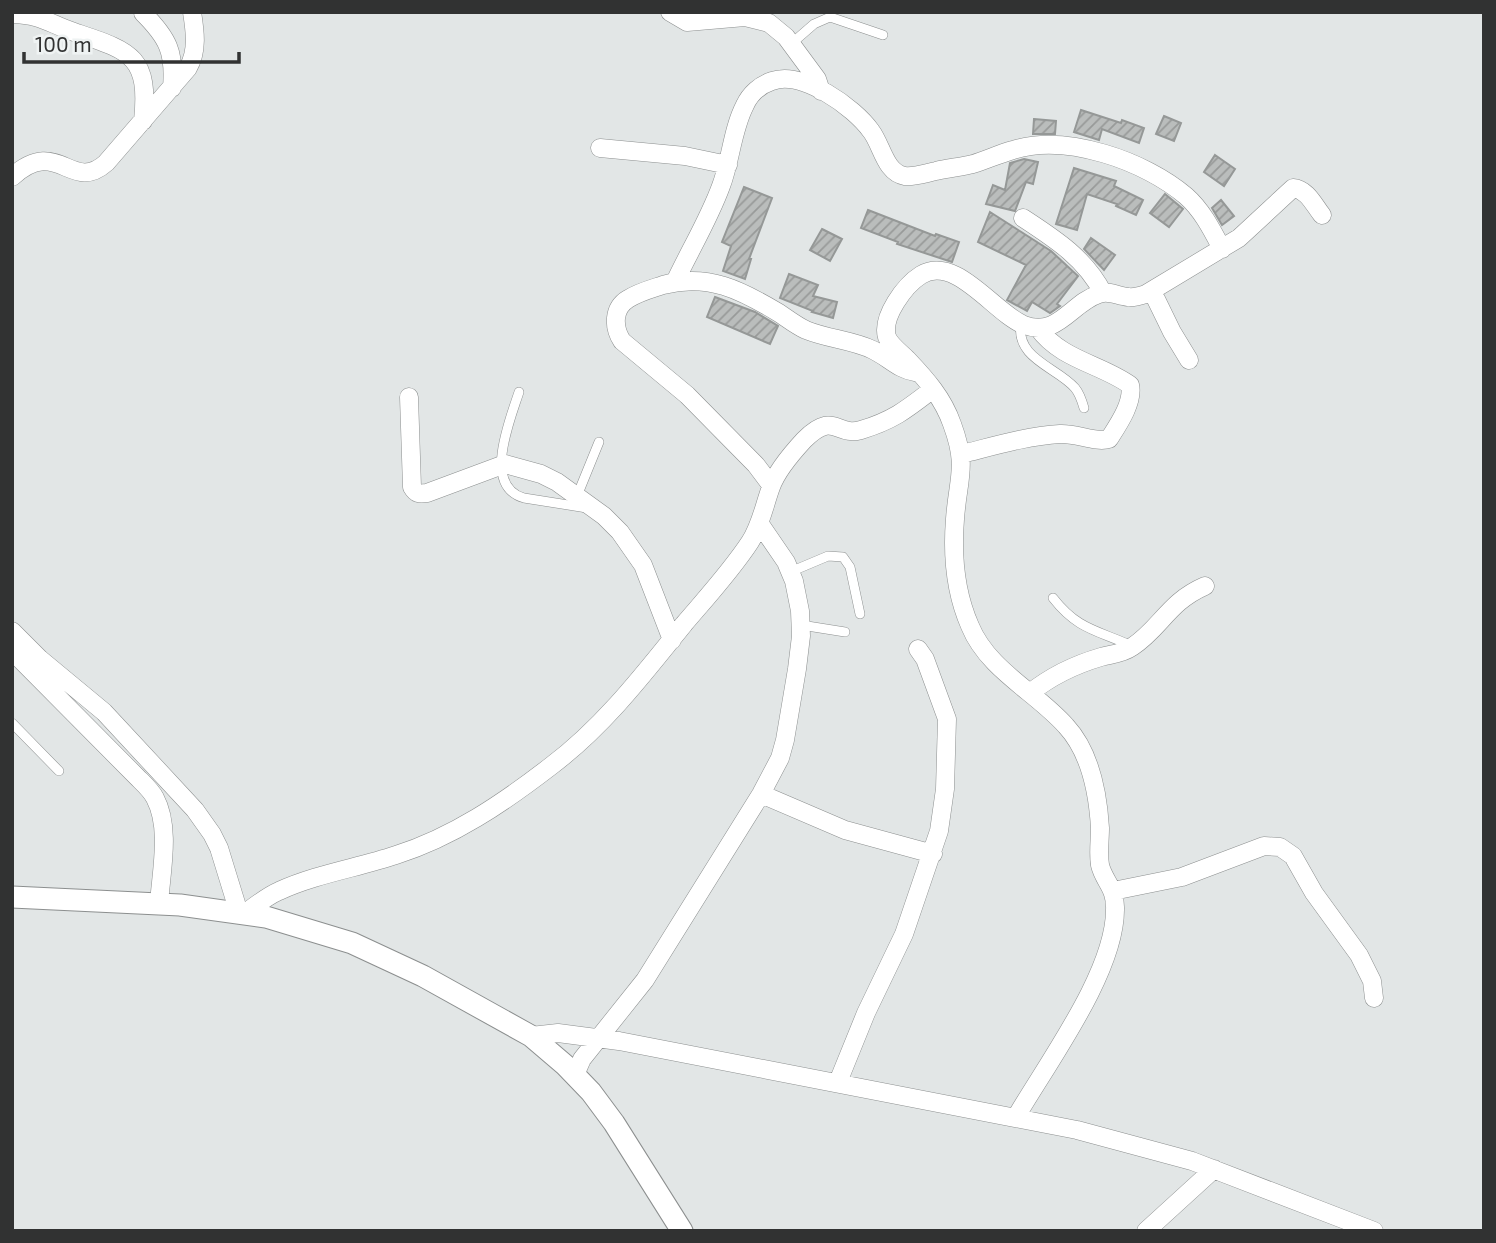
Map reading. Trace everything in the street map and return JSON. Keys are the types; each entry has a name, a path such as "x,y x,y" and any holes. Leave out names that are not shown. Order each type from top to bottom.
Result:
{"street":[{"path":"12,177 29,164 46,160 86,174 99,170 172,88 192,61 195,38 192,12"},
{"path":"143,13 171,48 172,88"},
{"path":"674,13 687,22 732,17 757,19 779,29 817,79 821,91"},
{"path":"12,14 36,15 122,49 131,56 138,65 144,84 143,121"},
{"path":"675,282 721,187 745,103 754,91 772,81 783,79 795,79 821,91 866,125 878,141 892,170 901,175 913,176 970,165 1013,150 1034,146 1071,148 1118,156 1152,173 1186,196 1202,214 1222,248"},
{"path":"600,148 677,154 728,165"},
{"path":"1016,1117 1100,971 1113,929 1113,891 1100,863 1098,813 1084,753 1068,728 981,648 969,624 957,587 954,562 954,520 962,454 951,420 933,388 889,340 887,335 891,313 908,287 919,276 938,271 960,277 1001,311 1021,323 1038,328 1049,327 1064,319 1086,300 1103,293 1130,298 1152,291 1250,228 1293,188 1299,188 1306,194 1322,215"},
{"path":"1023,218 1074,254 1092,272 1103,293"},
{"path":"771,485 756,465 687,395 619,335 616,316 624,301 675,282 695,280 722,285 764,304 810,331 860,345 901,369 919,372"},
{"path":"1152,291 1189,360"},
{"path":"962,454 1045,435 1067,434 1101,441 1109,439 1128,402 1130,385 1060,350 1048,342 1038,328"},
{"path":"241,913 278,891 304,881 396,855 448,834 475,819 553,765 625,696 725,576 760,524 771,485 795,451 818,429 829,424 857,431 895,418 933,388"},
{"path":"410,397 412,487 415,492 427,493 501,465 513,465 541,474 578,496 620,532 643,565 672,640"},
{"path":"575,1075 582,1059 645,980 761,794 780,758 797,669 800,625 798,602 790,572 760,524"},
{"path":"1030,693 1053,678 1084,664 1133,647 1175,604 1205,586"},
{"path":"12,631 40,659 104,712 195,810 219,848 241,913"},
{"path":"838,1082 866,1013 904,934 939,831 947,719 925,659 918,649"},
{"path":"12,651 155,798 160,812 163,839 159,904"},
{"path":"761,794 845,830 933,854"},
{"path":"1113,891 1182,877 1265,846 1280,848 1293,856 1314,893 1359,955 1372,981 1374,998"},
{"path":"12,897 159,904 241,913 352,943 423,976 531,1036 575,1075 614,1123 682,1231"},
{"path":"531,1036 558,1032 599,1039 838,1082 1077,1130 1192,1161 1374,1231"},
{"path":"1146,1231 1214,1169"}],"lane":[{"path":"791,44 814,23 830,17 883,36"},
{"path":"1021,323 1019,333 1024,345 1041,364 1075,387 1084,408"},
{"path":"519,392 502,449 501,465 506,488 517,496 595,509"},
{"path":"578,496 599,442"},
{"path":"790,572 828,556 843,557 850,567 860,614"},
{"path":"1053,597 1081,626 1133,647"},
{"path":"800,625 845,632"},
{"path":"12,723 59,771"}],"building":[{"path":"1081,110 1144,128 1139,143 1102,129 1099,140 1074,132"},
{"path":"1164,116 1181,123 1174,141 1156,134"},
{"path":"1034,119 1056,121 1055,134 1033,134"},
{"path":"1215,155 1235,169 1224,186 1204,172"},
{"path":"1024,159 1038,162 1033,184 1026,182 1015,211 986,204 993,185 1005,190 1010,163"},
{"path":"1074,168 1116,181 1114,186 1143,200 1136,215 1116,206 1117,204 1087,194 1077,230 1056,224"},
{"path":"744,187 772,198 749,259 745,279 723,271 731,246 722,242"},
{"path":"1165,194 1183,209 1169,227 1150,213"},
{"path":"1221,200 1234,216 1222,225 1212,208"},
{"path":"868,210 935,236 936,234 959,242 952,262 897,244 898,242 861,228"},
{"path":"990,212 1051,251 1078,276 1057,304 1060,306 1050,313 1032,302 1027,311 1007,300 1026,265 978,242"},
{"path":"822,229 842,239 830,261 810,250"},
{"path":"1091,238 1115,255 1104,270 1084,249"},
{"path":"789,274 818,285 813,296 837,302 833,318 780,298"},
{"path":"715,297 755,312 778,326 770,344 707,317"}]}
